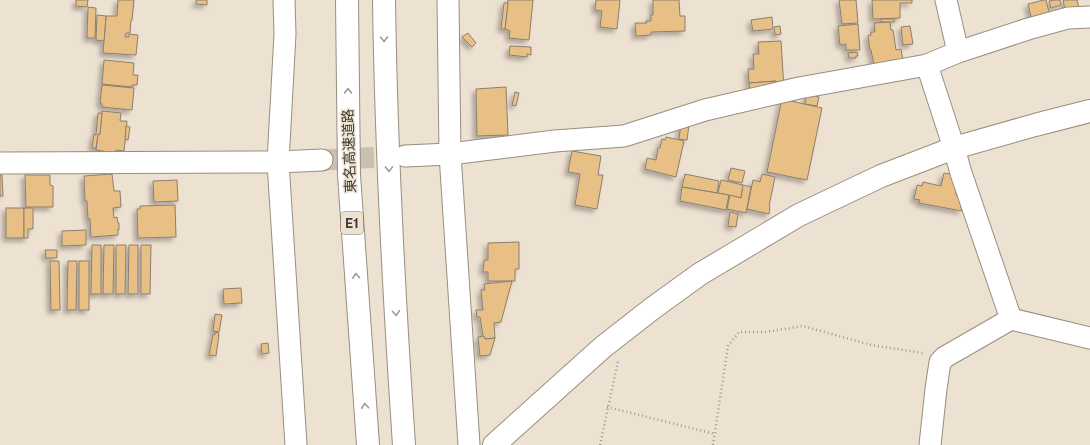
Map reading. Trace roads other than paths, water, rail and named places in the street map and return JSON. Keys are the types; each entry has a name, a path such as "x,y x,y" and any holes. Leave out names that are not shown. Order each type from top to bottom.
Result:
{"main road":[{"name":"東名高速道路","path":"347,0 349,175 368,445"},
{"path":"384,0 384,54 395,302 404,445"},
{"path":"494,445 603,347 652,308 700,274 799,215 881,176 954,148 1090,111"}],"street":[{"path":"284,0 285,34 278,162 296,445"},
{"path":"448,0 450,154 469,445"},
{"path":"946,0 958,52"},
{"path":"405,156 450,154 555,141 624,136 705,110 799,88 927,65 958,52 1028,29 1068,18 1090,17"},
{"path":"927,65 961,173 1011,319"},
{"path":"0,163 278,162 322,160"},
{"path":"930,445 940,362 945,357 1011,319 1090,338"}],"tunnel":[{"path":"322,160 405,156"}]}
